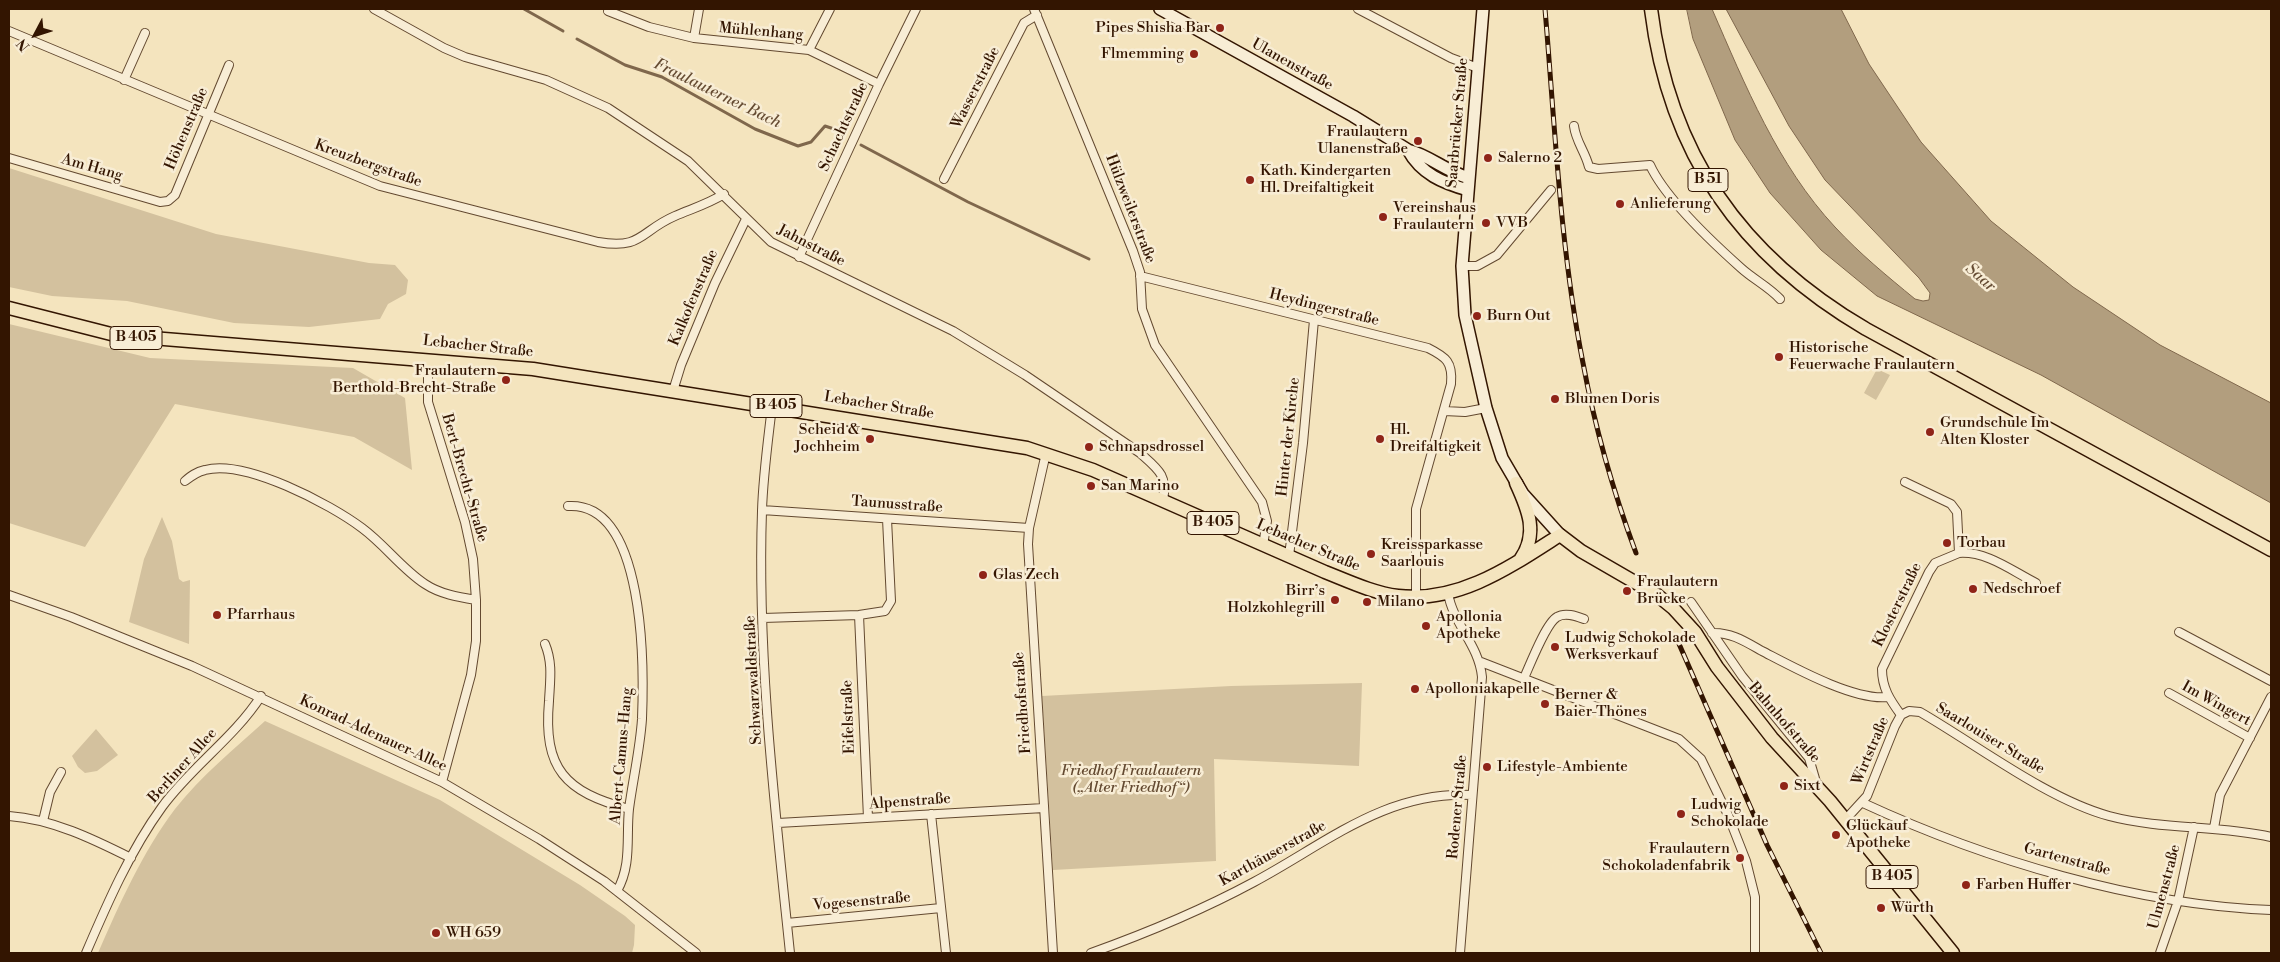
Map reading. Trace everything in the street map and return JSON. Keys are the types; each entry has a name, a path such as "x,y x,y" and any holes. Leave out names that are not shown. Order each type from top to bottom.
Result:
{"main road":[{"name":"B 51","path":"1651,9 1662,68 1671,100 1681,128 1696,158 1716,194 1733,217 1789,276 1834,310 1866,330 2271,550"},
{"name":"Lebacher Straße","path":"9,308 115,335 146,339 428,358 533,369 998,442 1046,453 1093,470 1364,587 1397,596 1416,597 1448,593"},
{"path":"1516,483 1528,508 1531,521 1528,544 1518,562"},
{"name":"B 405","path":"1448,593 1479,582 1518,562 1560,535"},
{"name":"Bahnhofstraße","path":"1560,535 1581,551 1658,595 1690,626 1743,701 1772,738 1817,786 1953,953"}],"street":[{"name":"Jahnstraße","path":"374,9 444,48 465,57 546,80 608,108 688,161 724,194 746,219 771,242 953,331 1105,428 1156,467 1164,478 1166,489 1163,500"},
{"name":"Mühlenhang","path":"694,38 698,9"},
{"path":"808,50 830,9"},
{"name":"Schachtstraße","path":"799,257 878,84 916,9"},
{"name":"Ulanenstraße","path":"1160,9 1172,12 1360,120 1408,150 1418,153 1451,173 1469,178"},
{"path":"1358,9 1450,58 1478,68"},
{"name":"Saarbrücker Straße","path":"1483,9 1462,266 1465,315 1496,444 1516,483 1541,516 1560,535"},
{"name":"Mühlenhang","path":"608,11 649,27 694,38 808,50 878,84"},
{"name":"Wasserstraße","path":"944,179 1024,23 1035,12"},
{"name":"Hülzweilerstraße","path":"1035,12 1133,251 1140,276 1142,309 1159,351 1262,502 1266,521 1263,545"},
{"name":"Kreuzbergstraße","path":"9,31 396,192 613,244 635,242 673,217 703,206 724,194"},
{"path":"124,80 144,34"},
{"name":"Höhenstraße","path":"168,201 175,195 229,65"},
{"path":"1574,126 1576,140 1585,151 1589,167 1598,169 1650,165 1657,180 1672,198 1742,269 1780,299"},
{"name":"Ulanenstraße","path":"1408,150 1413,159 1441,182 1468,190"},
{"name":"Am Hang","path":"9,158 160,202 168,201"},
{"path":"1462,266 1477,266 1497,256 1551,190"},
{"name":"Kalkofenstraße","path":"673,391 681,365 715,283 746,219"},
{"name":"Heydingerstraße","path":"1140,276 1428,348 1441,355 1449,364 1452,371 1444,411 1416,509 1416,597"},
{"name":"Hinter der Kirche","path":"1289,556 1303,443 1314,320"},
{"name":"Bert-Brecht-Straße","path":"428,358 428,402 465,522 473,559 476,600 476,641 471,675 442,782"},
{"name":"Schwarzwaldstraße","path":"772,406 762,510 763,618 778,824 790,953"},
{"path":"1444,411 1465,412 1486,408"},
{"name":"Friedhofstraße","path":"1046,453 1029,528 1031,612 1053,953"},
{"path":"185,481 195,473 218,468 259,476 296,489 362,528 426,584 454,596 476,600"},
{"path":"1905,482 1951,504 1957,512 1959,553 1971,552 1983,556 2036,583"},
{"name":"Albert-Camus-Hang","path":"568,506 590,508 609,527 624,550 636,593 642,663 642,719 629,810 626,870 617,891"},
{"name":"Taunusstraße","path":"762,510 1029,528"},
{"path":"763,618 882,613 888,608 890,601 887,519"},
{"name":"Klosterstraße","path":"1888,697 1882,680 1882,669 1929,572 1935,563 1959,553"},
{"path":"1448,593 1455,616 1480,662 1678,739 1701,759 1728,815 1752,879 1756,920 1755,953"},
{"name":"Konrad-Adenauer-Allee","path":"9,595 126,638 261,696 442,782 539,838 617,891 696,953"},
{"path":"1691,602 1742,676 1808,758 1817,786"},
{"name":"Eifelstraße","path":"859,614 868,818"},
{"path":"1524,678 1551,624 1558,616 1568,614 1584,620"},
{"path":"2179,632 2271,681"},
{"path":"1712,633 1733,636 1822,680 1866,696 1888,697 1901,715"},
{"path":"545,644 551,664 547,732 549,748 555,762 562,774 579,790 629,810"},
{"name":"Rodener Straße","path":"1460,953 1479,721 1480,662"},
{"name":"Im Wingert","path":"2169,693 2250,738"},
{"name":"Berliner Allee","path":"86,953 131,858 162,807 200,764 244,720 261,696"},
{"name":"Im Wingert","path":"2214,828 2220,795 2271,697"},
{"name":"Saarlouiser Straße","path":"1901,715 1909,711 1920,712 2043,786 2091,810 2125,819 2214,828 2271,837"},
{"name":"Wirtstraße","path":"1845,820 1863,803 1901,715"},
{"path":"43,821 50,792 61,772"},
{"name":"Karthäuserstraße","path":"1091,953 1136,937 1253,883 1384,808 1436,795 1472,795"},
{"name":"Gartenstraße","path":"1863,803 1903,821 2055,874 2178,901 2232,908 2271,910"},
{"name":"Alpenstraße","path":"778,824 1044,808"},
{"path":"931,814 946,953"},
{"path":"9,816 43,821 131,858"},
{"name":"Ulmenstraße","path":"2160,953 2178,901 2194,827"},
{"name":"Vogesenstraße","path":"787,923 941,908"}],"green space":[{"path":"9,168 216,234 369,263 395,265 408,280 406,294 388,304 380,319 309,327 234,323 127,301 52,296 9,287"},
{"path":"9,324 150,358 353,368 405,398 412,470 354,437 175,404 85,547 9,523"},
{"path":"1877,369 1890,375 1876,400 1864,393"},
{"path":"162,517 172,541 179,579 183,582 190,580 189,644 129,622 144,559"},
{"name":"Friedhof Fraulautern („Alter Friedhof“)","path":"1362,683 1359,766 1214,759 1216,861 1053,870 1042,696 1231,686"},
{"path":"265,721 440,800 580,885 635,925 632,953 98,953 123,897 142,861 175,809 207,774"},
{"path":"96,729 118,755 97,771 85,773 78,767 72,756"}],"water":[{"name":"Saar","path":"1687,9 1712,9 1737,67 1765,124 1796,178 1815,203 1844,237 1864,256 1915,299 1929,300 1930,293 1919,278 1825,180 1789,126 1726,9 1841,9 1869,64 1921,142 1991,221 2073,287 2160,345 2271,403 2271,503 2041,375 1877,296 1821,250 1770,193 1735,140 1693,39"}],"waterway":[{"name":"Fraulauterner Bach","path":"524,9 563,31"},
{"name":"Fraulauterner Bach","path":"577,39 625,65 662,77 755,129 798,146 811,142 825,126 843,132"},
{"name":"Fraulauterner Bach","path":"861,145 968,202 1089,259"}],"railway":[{"path":"1545,9 1559,187 1575,319 1599,435 1612,483 1636,553"},
{"path":"1676,637 1767,845 1821,953"}],"place":[{"name":"Pipes Shisha Bar","path":"1220,28"},
{"name":"Flmemming","path":"1194,54"},
{"name":"Fraulautern Ulanenstraße","path":"1418,141"},
{"name":"Salerno 2","path":"1488,158"},
{"name":"Kath. Kindergarten Hl. Dreifaltigkeit","path":"1250,180"},
{"name":"Anlieferung","path":"1620,204"},
{"name":"Vereinshaus Fraulautern","path":"1383,217"},
{"name":"VVB","path":"1486,223"},
{"name":"Burn Out","path":"1477,316"},
{"name":"Historische Feuerwache Fraulautern","path":"1779,357"},
{"name":"Fraulautern Berthold-Brecht-Straße","path":"506,380"},
{"name":"Blumen Doris","path":"1555,399"},
{"name":"Grundschule Im Alten Kloster","path":"1930,432"},
{"name":"Scheid & Jochheim","path":"870,439"},
{"name":"Hl. Dreifaltigkeit","path":"1380,439"},
{"name":"Schnapsdrossel","path":"1089,447"},
{"name":"San Marino","path":"1091,486"},
{"name":"Torbau","path":"1947,543"},
{"name":"Kreissparkasse Saarlouis","path":"1371,554"},
{"name":"Glas Zech","path":"983,575"},
{"name":"Nedschroef","path":"1973,589"},
{"name":"Fraulautern Brücke","path":"1627,591"},
{"name":"Birr’s Holzkohlegrill","path":"1335,600"},
{"name":"Milano","path":"1367,602"},
{"name":"Pfarrhaus","path":"217,615"},
{"name":"Apollonia Apotheke","path":"1426,626"},
{"name":"Ludwig Schokolade Werksverkauf","path":"1555,647"},
{"name":"Apolloniakapelle","path":"1415,689"},
{"name":"Berner & Baier-Thönes","path":"1545,704"},
{"name":"Lifestyle-Ambiente","path":"1487,767"},
{"name":"Sixt","path":"1784,786"},
{"name":"Ludwig Schokolade","path":"1681,814"},
{"name":"Glückauf Apotheke","path":"1836,835"},
{"name":"Fraulautern Schokoladenfabrik","path":"1740,858"},
{"name":"Farben Huffer","path":"1966,885"},
{"name":"Würth","path":"1881,908"},
{"name":"WH 659","path":"436,933"}]}
